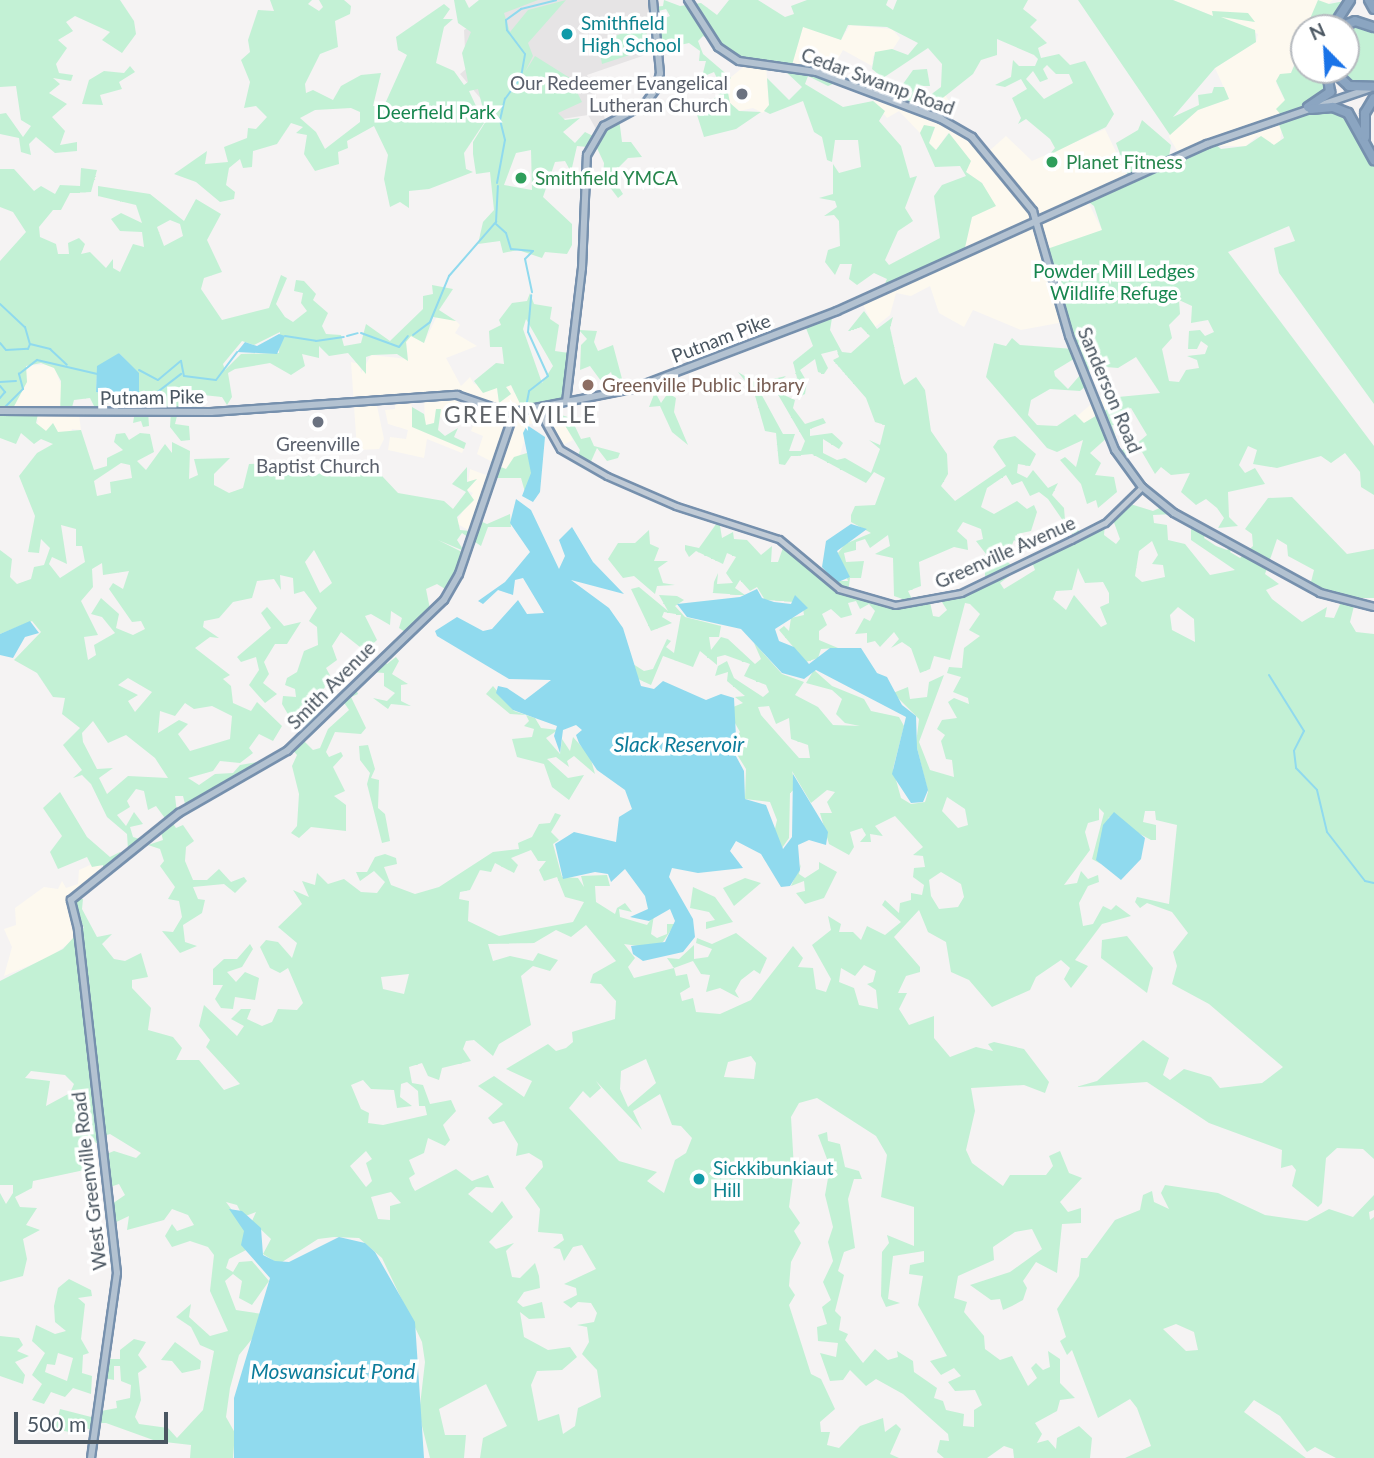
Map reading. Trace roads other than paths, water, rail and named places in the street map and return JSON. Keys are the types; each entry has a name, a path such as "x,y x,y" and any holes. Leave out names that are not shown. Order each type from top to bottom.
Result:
{"highway":[{"path":"1370,0 1374,9"},
{"path":"1310,108 1329,93 1329,84"},
{"path":"1347,84 1374,89"},
{"path":"1374,98 1363,126 1374,158"},
{"path":"1310,108 1333,107 1348,113 1374,158"}],"main road":[{"path":"566,402 583,265 587,155 604,126 645,104 656,89 660,72 653,0"},
{"name":"Cedar Swamp Road","path":"688,0 712,40 732,58 755,65 804,68 943,120 984,148 1033,211 1035,221"},
{"name":"Putnam Pike","path":"1,412 202,412 457,395 495,411 518,412 641,386 837,311 1204,145 1374,89"},
{"name":"Cedar Swamp Road","path":"1017,191 1035,221"},
{"path":"1033,211 1045,216"},
{"name":"Sanderson Road","path":"1035,221 1060,312 1108,435 1142,487"},
{"path":"1023,226 1038,232"},
{"path":"566,388 579,400"},
{"name":"Greenville Avenue","path":"534,408 560,449 607,477 676,506 779,539 839,589 895,605 961,593 1072,540 1105,523 1142,487"},
{"name":"Smith Avenue","path":"71,900 179,813 275,760 442,602 459,574 518,412"},
{"path":"1142,487 1174,513 1321,593 1374,607"},
{"path":"75,914 75,903 89,885"},
{"name":"West Greenville Road","path":"71,900 75,914 117,1273 91,1458"}],"water":[{"path":"279,334 285,336 277,354 237,352 245,342 257,346"},
{"path":"119,353 139,373 139,402 96,392 97,366"},
{"path":"527,425 545,437 540,492 533,502 522,496 531,473 523,433"},
{"name":"Slack Reservoir","path":"516,499 531,510 559,569 565,556 559,540 572,527 593,562 624,594 571,580 609,608 623,628 641,686 654,689 663,681 706,700 721,694 734,698 736,737 730,745 744,771 745,799 766,805 783,849 792,837 793,774 828,832 826,845 809,840 798,845 800,870 790,886 781,887 761,854 736,841 730,851 743,868 698,873 672,868 669,877 693,919 695,937 683,952 643,961 633,954 631,946 665,942 675,921 670,909 649,921 630,917 648,909 645,896 625,869 611,882 608,874 595,872 563,879 555,844 574,832 616,842 619,817 632,809 625,790 597,770 579,743 576,735 582,730 576,725 563,730 560,753 554,736 557,726 513,710 496,693 498,686 507,688 525,700 551,680 509,679 437,636 435,631 457,617 483,631 492,629 518,600 527,614 544,613 523,578 515,580 513,595 498,590 483,604 478,601 505,582 530,552 510,523"},
{"path":"851,524 867,529 837,551 850,577 836,583 822,567 826,541"},
{"path":"757,589 762,598 774,602 791,604 795,595 808,608 775,629 779,641 794,647 809,664 830,648 861,648 877,673 887,677 902,705 916,716 917,748 928,790 923,802 911,803 892,774 906,717 816,670 804,679 782,673 741,629 687,617 677,604 740,597"},
{"path":"30,621 39,633 25,637 13,658 0,655 0,634"},
{"path":"1114,812 1145,838 1141,859 1121,880 1096,860 1103,825"},
{"name":"Moswansicut Pond","path":"229,1209 242,1211 261,1228 263,1255 275,1261 289,1262 339,1237 365,1243 375,1252 415,1322 424,1458 234,1458 234,1398 270,1278 241,1245 244,1231"}],"waterway":[{"path":"497,183 505,140 500,120 505,99 521,77 525,54 507,30 506,20 521,9 556,0"},
{"path":"413,335 430,322 449,276 496,222 498,186"},
{"path":"496,224 506,233 511,249 533,251 525,259 532,292"},
{"path":"526,407 529,391 548,376 528,332 531,295"},
{"path":"0,304 25,327 30,344 50,349 67,365"},
{"path":"347,336 358,333"},
{"path":"361,333 399,347 408,336"},
{"path":"285,336 316,341 344,337"},
{"path":"0,343 6,350 28,349 30,344"},
{"path":"139,370 158,380 181,361 184,376 216,380 237,352"},
{"path":"4,408 23,389 19,374 37,360 97,374"},
{"path":"147,400 181,374"},
{"path":"0,382 16,381"},
{"path":"0,386 5,392 0,398"},
{"path":"526,412 527,425"},
{"path":"1269,675 1304,731 1294,751 1296,768 1317,790 1327,832 1365,881 1374,883"}],"place":[{"name":"Smithfield High School","path":"567,34"},
{"name":"Our Redeemer Evangelical Lutheran Church","path":"742,94"},
{"name":"Planet Fitness","path":"1052,162"},
{"name":"Smithfield YMCA","path":"521,178"},
{"name":"Greenville Public Library","path":"588,385"},
{"name":"Greenville Baptist Church","path":"318,422"},
{"name":"Sickkibunkiaut Hill","path":"699,1179"}],"district":[{"name":"GREENVILLE","path":"521,414"}],"park label":[{"name":"Deerfield Park","path":"436,112"},
{"name":"Powder Mill Ledges Wildlife Refuge","path":"1114,282"}]}
